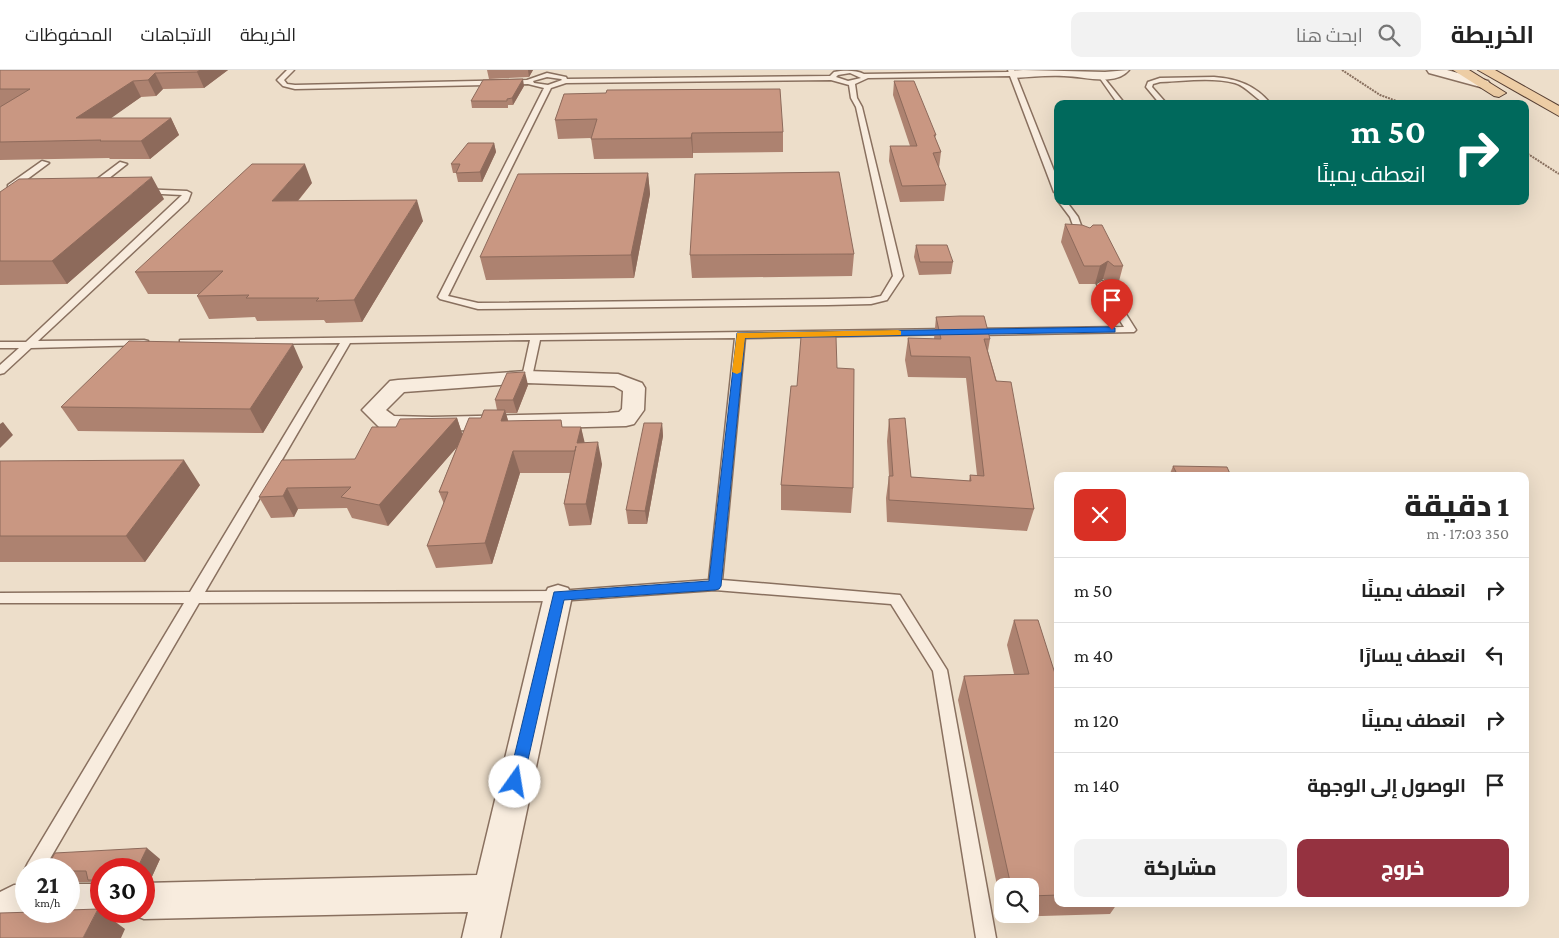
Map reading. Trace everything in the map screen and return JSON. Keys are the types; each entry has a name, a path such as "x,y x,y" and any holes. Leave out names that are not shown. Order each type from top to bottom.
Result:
{"main road":[{"path":"1460,70 1484,77 1524,100"},
{"path":"1484,77 1512,100"},
{"path":"1529,103 1555,118"},
{"path":"1529,109 1555,118"}],"street":[{"path":"1071,70 1094,74"},
{"path":"1012,72 1050,71 1114,74 1123,70"},
{"path":"1433,70 1484,77"},
{"path":"527,377 618,380 634,388 633,410 626,419 432,424 388,423 373,410 398,386 527,377"},
{"path":"481,938 558,596"},
{"path":"155,901 490,893"}],"lane":[{"path":"291,70 280,80 285,84 295,87 530,82 537,86 548,87 565,81 832,78 842,82 852,82 861,81 864,76"},
{"path":"832,78 833,74 845,71 859,73 864,76 1012,72 1054,182"},
{"path":"530,82 548,72 564,78 565,81"},
{"path":"1094,74 1118,100"},
{"path":"1160,100 1149,87 1150,82 1220,80 1236,82 1246,85 1263,100"},
{"path":"548,87 443,297 478,306 828,302 871,301 884,298 898,276 859,107 854,98 852,82"},
{"path":"23,192 5,192 45,163"},
{"path":"104,191 86,191 123,164"},
{"path":"0,370 186,200 186,193 132,191"},
{"path":"1065,205 1074,217 1083,242"},
{"path":"177,342 1131,330 1102,284"},
{"path":"715,586 740,335"},
{"path":"527,377 536,338"},
{"path":"41,858 347,340"},
{"path":"0,344 157,342"},
{"path":"0,598 558,596 715,586 895,599 940,670 986,938"}],"path":[{"path":"1342,70 1380,95 1394,100"},
{"path":"1529,155 1559,174"}],"building":[{"path":"0,70 200,70 197,72 155,73 148,80 133,81 76,118 171,118 141,141 0,142 0,107 30,89 0,89"},
{"path":"523,79 512,98 507,99 507,101 471,101 483,80"},
{"path":"894,81 914,81 936,135 934,135 941,152 933,153 946,185 902,186 890,146 917,146"},
{"path":"780,89 783,132 692,133 691,138 591,139 597,119 555,120 564,94 606,93 607,90"},
{"path":"468,143 494,143 480,172 456,173 460,164 451,164"},
{"path":"252,164 305,164 272,201 417,200 354,300 316,301 319,298 246,298 249,295 197,296 223,271 135,272"},
{"path":"839,172 854,254 690,255 695,174"},
{"path":"648,173 631,255 480,257 518,174"},
{"path":"152,177 52,261 0,261 0,192 19,179"},
{"path":"1065,224 1082,225 1090,228 1093,225 1102,225 1123,266 1114,266 1108,261 1100,266 1084,266"},
{"path":"916,245 947,245 953,262 920,262"},
{"path":"984,316 990,339 984,339 996,381 1011,382 1034,509 889,500 889,476 893,476 889,419 905,418 911,477 971,481 970,475 984,476 970,357 911,356 908,338 941,339 936,317"},
{"path":"801,337 836,337 837,368 854,369 853,488 781,485 791,386 797,386"},
{"path":"129,341 293,344 250,409 61,407"},
{"path":"525,372 513,400 495,400 507,373"},
{"path":"484,410 505,410 501,421 561,420 562,427 581,427 577,443 598,442 586,504 564,504 575,451 513,451 485,543 427,546 448,492 439,492 469,418 481,418"},
{"path":"457,418 379,505 341,497 351,487 287,488 283,496 259,497 282,460 355,459 372,427 396,427 400,419"},
{"path":"644,423 662,423 645,511 626,510"},
{"path":"184,460 126,536 0,536 0,461"},
{"path":"1173,466 1227,467 1229,472 1176,472"},
{"path":"1014,620 1038,620 1054,670 1054,895 1039,896 1039,878 1009,878 964,676 1029,674"},
{"path":"147,848 142,858 90,858 90,880 88,880 86,871 80,871 80,858 52,858 55,853"},
{"path":"90,909 91,923 83,938 0,938 0,913 15,913 15,923 80,923 80,910"}],"slow traffic":[{"path":"737,372 740,335 898,333"}],"route":[{"path":"515,782 558,596 715,586 740,335 1112,330"}]}
